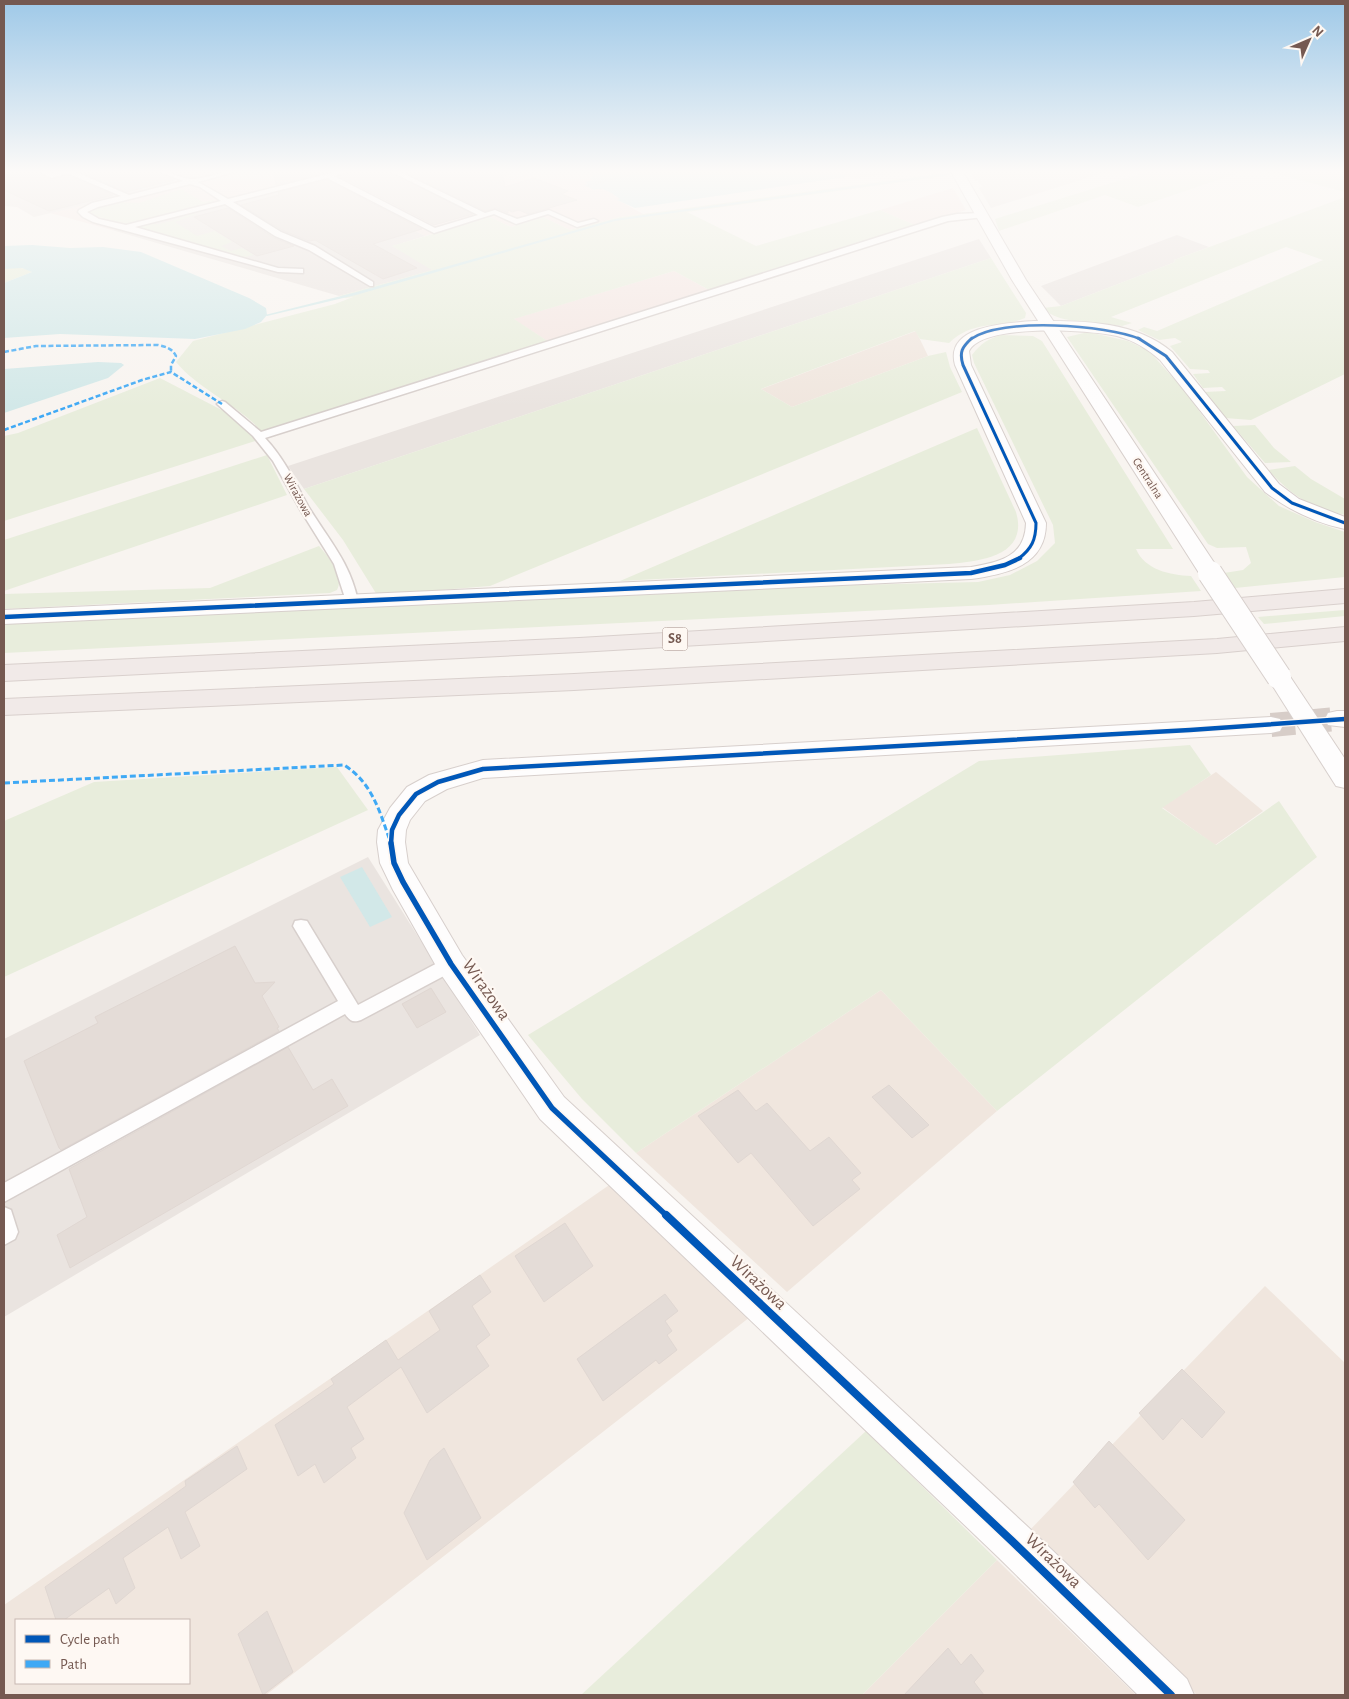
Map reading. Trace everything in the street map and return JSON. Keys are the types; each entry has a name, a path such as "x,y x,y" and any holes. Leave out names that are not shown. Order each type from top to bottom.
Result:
{"highway":[{"name":"S8","path":"4,673 588,644 1194,609 1345,596"},
{"path":"4,707 574,682 1217,646 1345,634"}],"street":[{"name":"Centralna","path":"1002,249 1048,326 1345,779"},
{"path":"4,617 971,573 1005,566 1018,559 1032,547 1037,530 1036,523 963,365 960,352 968,341 990,331 1048,326 1117,331 1158,348 1272,488 1292,503 1345,523"},
{"name":"Wirażowa","path":"1171,1695 1013,1542 552,1108 451,964 403,882 394,863 391,842 392,830 399,815 416,794 438,782 484,769 1271,725"}],"lane":[{"path":"205,249 278,270 300,271"},
{"path":"314,249 370,284"},
{"path":"260,436 850,249"},
{"name":"Wirażowa","path":"222,404 249,424 284,470 304,509 338,559 349,580 352,601"},
{"path":"301,926 355,1015 451,964"},
{"path":"4,1193 348,1004"},
{"path":"4,1217 8,1232 4,1235"}],"shaded area":[{"path":"4,249 120,249 141,252 249,298 266,308 267,315 261,322 245,329 195,339 60,334 4,338 4,283 32,272 22,268 4,269"},
{"path":"178,249 398,249 433,270 339,296"},
{"path":"948,249 985,249 991,258 304,489 288,466"},
{"path":"1139,249 1203,249 1061,306 1041,286"},
{"path":"674,271 711,291 549,342 513,319"},
{"path":"916,331 928,356 792,407 761,389"},
{"path":"98,362 121,363 124,365 108,378 4,413 4,369"},
{"path":"1216,772 1263,811 1215,845 1162,807"},
{"path":"368,857 480,1035 4,1317 4,1039"},
{"path":"362,867 392,917 370,927 340,877"},
{"path":"881,990 997,1111 787,1292 636,1153"},
{"path":"615,1181 750,1317 266,1695 4,1695 4,1605"},
{"path":"1265,1286 1345,1363 1345,1695 1197,1695 1028,1532"},
{"path":"997,1560 1136,1695 862,1695"}],"green space":[{"path":"209,249 231,251 244,249 254,255 239,258"},
{"path":"397,249 843,249 711,291 674,271 514,319 549,342 262,432 242,413 196,381 176,362 193,341 335,304 353,297 339,296 432,270"},
{"path":"1203,249 1280,249 1111,317 1132,323 1122,326 1069,320 1050,313 1043,308 1061,306 1175,262 1174,260"},
{"path":"1293,249 1345,249 1345,374 1251,420 1225,418 1204,392 1226,391 1222,387 1203,388 1193,374 1210,373 1208,370 1190,369 1170,346 1182,342 1175,338 1159,340 1138,330 1144,327 1157,331 1323,260"},
{"path":"991,258 1026,313 1025,318 977,327 958,335 949,343 920,339 915,331 761,389 792,407 928,356 946,352 950,367 962,392 490,586 377,595 343,540 304,489"},
{"path":"14,267 27,269 32,272 4,283 4,269"},
{"path":"1088,332 1128,341 1149,351 1184,390 1247,477 1279,506 1315,522 1345,532 1345,577 1235,588 1224,573 1243,570 1251,563 1246,547 1217,548 1208,544 1067,337"},
{"path":"1001,335 1033,336 1042,341 1173,549 1136,549 1140,556 1145,562 1159,570 1191,576 1201,591 989,605 4,653 4,624 855,585 978,582 1010,575 1037,561 1055,543 1053,525 974,363 972,355 979,347 988,340"},
{"path":"160,378 241,420 258,440 4,521 4,436 18,433"},
{"path":"1255,425 1274,448 1291,462 1265,463 1233,426"},
{"path":"977,428 1016,512 1018,527 1015,538 1009,547 999,553 974,561 949,564 620,581"},
{"path":"267,455 287,495 4,591 4,540"},
{"path":"1295,466 1311,479 1345,499 1345,515 1321,508 1302,499 1268,470"},
{"path":"319,546 335,567 339,578 337,590 330,593 4,609 4,594 210,588"},
{"path":"1345,610 1345,616 1264,624 1258,617"},
{"path":"1190,745 1211,775 1162,808 1216,845 1279,801 1317,857 997,1111 881,990 636,1153 582,1099 528,1035 979,761"},
{"path":"337,767 368,810 4,977 4,821 94,782"},
{"path":"866,1431 997,1560 862,1695 581,1695"}],"building":[{"path":"246,249 282,249 257,256"},
{"path":"331,249 383,249 417,268 383,279"},
{"path":"235,946 255,983 275,982 262,996 279,1027 277,1028 279,1031 61,1150 24,1061 98,1023 95,1017"},
{"path":"431,988 446,1012 417,1028 402,1004"},
{"path":"288,1047 313,1090 332,1079 348,1106 70,1268 57,1235 87,1217 69,1169"},
{"path":"889,1085 929,1125 912,1138 872,1097"},
{"path":"738,1090 756,1111 767,1103 810,1151 829,1137 861,1173 852,1180 860,1189 813,1226 751,1153 738,1163 698,1116"},
{"path":"565,1223 593,1266 544,1302 515,1256"},
{"path":"480,1275 491,1292 472,1306 490,1335 476,1346 489,1366 427,1413 401,1367 347,1407 364,1439 351,1448 356,1458 324,1483 315,1464 298,1476 275,1425 334,1384 331,1379 386,1340 398,1360 440,1330 429,1311"},
{"path":"665,1294 678,1311 665,1321 672,1331 667,1335 677,1350 659,1364 656,1360 603,1401 577,1359"},
{"path":"1182,1369 1225,1412 1202,1438 1182,1418 1163,1440 1139,1413"},
{"path":"1109,1441 1185,1520 1148,1560 1099,1504 1095,1508 1073,1482"},
{"path":"237,1446 247,1469 185,1512 200,1546 181,1559 168,1527 123,1558 135,1588 116,1604 109,1588 65,1619 56,1619 45,1587 186,1486 185,1481"},
{"path":"444,1448 481,1518 427,1560 404,1513 430,1460"},
{"path":"267,1611 293,1672 263,1695 238,1634"},
{"path":"948,1648 961,1665 971,1654 984,1671 974,1682 984,1695 904,1695"}],"waterway":[{"path":"267,315 354,294 512,249"}],"tunnel":[{"path":"1271,725 1337,719"}],"marked path":[{"path":"4,352 36,346 158,345 168,348 175,353 176,356 171,365 171,372"},
{"path":"4,430 142,380 171,372 222,404"},
{"path":"4,783 344,765 354,771 368,787 389,838"}],"cycle path":[{"path":"4,617 971,573 994,569 1025,554 1032,546 1036,536 1036,523 963,365 961,351 963,346 973,337 989,331 1034,326 1082,327 1115,331 1149,343 1166,356 1272,488 1292,503 1345,523"},
{"path":"1171,1695 1013,1542 552,1108 451,964 403,882 394,863 391,842 392,830 399,815 416,794 438,782 483,769 1190,730 1345,719"}]}
